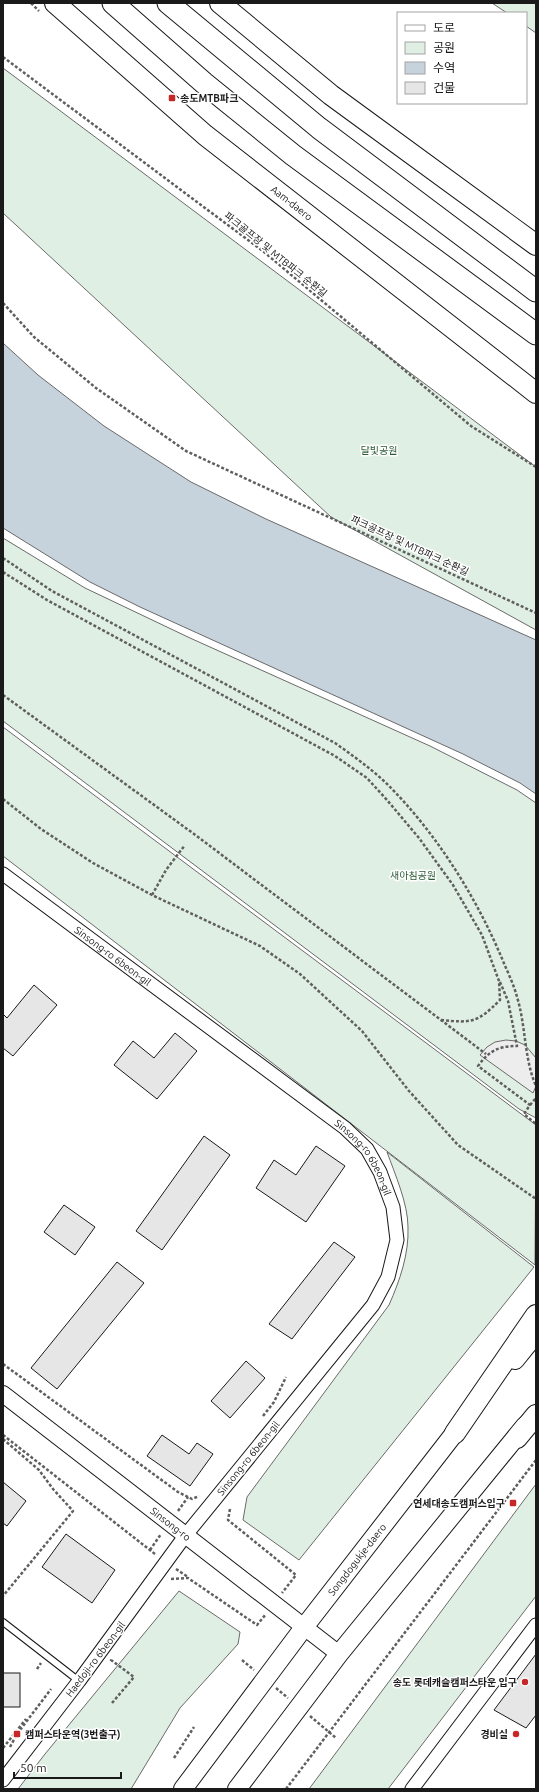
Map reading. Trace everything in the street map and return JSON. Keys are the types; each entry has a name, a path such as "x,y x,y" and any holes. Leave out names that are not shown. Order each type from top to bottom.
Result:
{"highway":[{"path":"113,3 204,83 293,155 536,334"},
{"path":"168,3 319,128 536,291"}],"main road":[{"name":"Aam-daero","path":"55,3 205,135 536,393"},
{"path":"220,3 331,95 536,245"},
{"path":"455,1433 536,1315"},
{"name":"Songdogukje-daero","path":"183,1789 305,1626 455,1433 536,1334"},
{"path":"517,1438 536,1410"},
{"path":"236,1789 339,1654 536,1415"}],"street":[{"name":"Sinsong-ro 6beon-gil","path":"3,874 345,1128 368,1149 380,1172 393,1207 397,1240 388,1277 373,1305 185,1536"},
{"name":"Sinsong-ro","path":"3,1394 185,1536 305,1626 339,1654"},
{"name":"Haedoji-ro 6beon-gil","path":"3,1780 79,1681 185,1536"},
{"path":"412,1789 536,1625"},
{"path":"249,1789 251,1768"}],"lane":[{"path":"3,1622 79,1681"}],"path":[{"name":"파크골프장 및 MTB파크 순환길","path":"3,57 264,252 471,426 536,467"},
{"name":"파크골프장 및 MTB파크 순환길","path":"3,303 34,337 96,388 186,450 536,613"},
{"path":"3,558 52,591 334,743 361,762 385,782 413,813 456,870 477,903 492,932 517,997 531,1074 536,1086"},
{"path":"3,572 47,600 336,756 366,778 419,838 453,885 482,935 508,1001 517,1046 504,1046 486,1054 478,1066 530,1105"},
{"path":"3,695 194,834 486,1054"},
{"path":"3,799 41,829 93,863 152,895 260,946 300,974 362,1031 409,1091 458,1145 536,1198"},
{"path":"152,895 166,870 185,845"},
{"path":"441,1020 466,1023 485,1015 500,1000 499,981"},
{"path":"536,1098 524,1114 536,1124"},
{"path":"3,1364 178,1492 192,1499 205,1493"},
{"path":"260,1420 274,1402 286,1377"},
{"path":"3,1435 150,1550"},
{"path":"3,1439 39,1470 53,1489 73,1511 3,1596"},
{"path":"286,1789 536,1460"},
{"path":"230,1509 228,1520 296,1576 279,1597"},
{"path":"166,1585 171,1579 188,1578 256,1625 267,1612"},
{"path":"112,1703 134,1677 111,1660 116,1654"},
{"path":"3,1748 51,1689 17,1734 8,1750"},
{"path":"174,1758 194,1727"}],"green space":[{"path":"492,3 536,3 536,33 527,27 527,12 506,12"},
{"name":"달빛공원","path":"3,68 536,467 536,630 331,517 3,213"},
{"name":"새아침공원","path":"3,538 85,588 190,638 430,746 517,790 536,803 536,1118 519,1109 3,721"},
{"path":"3,727 536,1125 535,1265 3,856"},
{"path":"387,1152 534,1267 299,1560 243,1520 247,1497 389,1305 393,1296 405,1257 408,1227 406,1209"},
{"path":"536,1484 536,1596 388,1789 309,1789"},
{"path":"179,1591 240,1632 238,1644 180,1708 131,1789 18,1789 45,1754"}],"shaded area":[{"path":"506,1040 516,1041 525,1045 536,1058 536,1086 533,1093 480,1055 487,1047 495,1042"}],"water":[{"path":"3,343 38,375 104,426 191,482 266,519 536,640 536,794 520,783 463,754 140,607 90,582 3,528"}],"building":[{"path":"34,985 57,1005 13,1056 3,1048 3,1014 7,1018"},
{"path":"175,1033 197,1051 157,1099 114,1065 133,1041 154,1058"},
{"path":"204,1136 230,1155 162,1250 136,1231"},
{"path":"316,1146 345,1166 306,1222 256,1188 274,1160 296,1175"},
{"path":"64,1205 95,1227 75,1255 44,1232"},
{"path":"334,1242 355,1257 292,1339 269,1324"},
{"path":"117,1262 144,1283 57,1389 31,1368"},
{"path":"246,1361 265,1378 230,1418 211,1401"},
{"path":"162,1435 189,1454 197,1443 213,1454 190,1486 147,1456"},
{"path":"3,1482 26,1501 7,1526 3,1523"},
{"path":"66,1534 115,1570 92,1603 42,1567"},
{"name":"송도 롯데캐슬캠퍼스타운 입구","path":"536,1654 536,1715 526,1728 494,1710"},
{"path":"3,1673 20,1673 20,1707 3,1707"}],"place":[{"name":"송도MTB파크","path":"172,98"},
{"name":"연세대송도캠퍼스입구","path":"513,1503"},
{"name":"송도 롯데캐슬캠퍼스타운 입구","path":"525,1682"},
{"name":"캠퍼스타운역(3번출구)","path":"17,1734"},
{"name":"경비실","path":"516,1734"}]}
